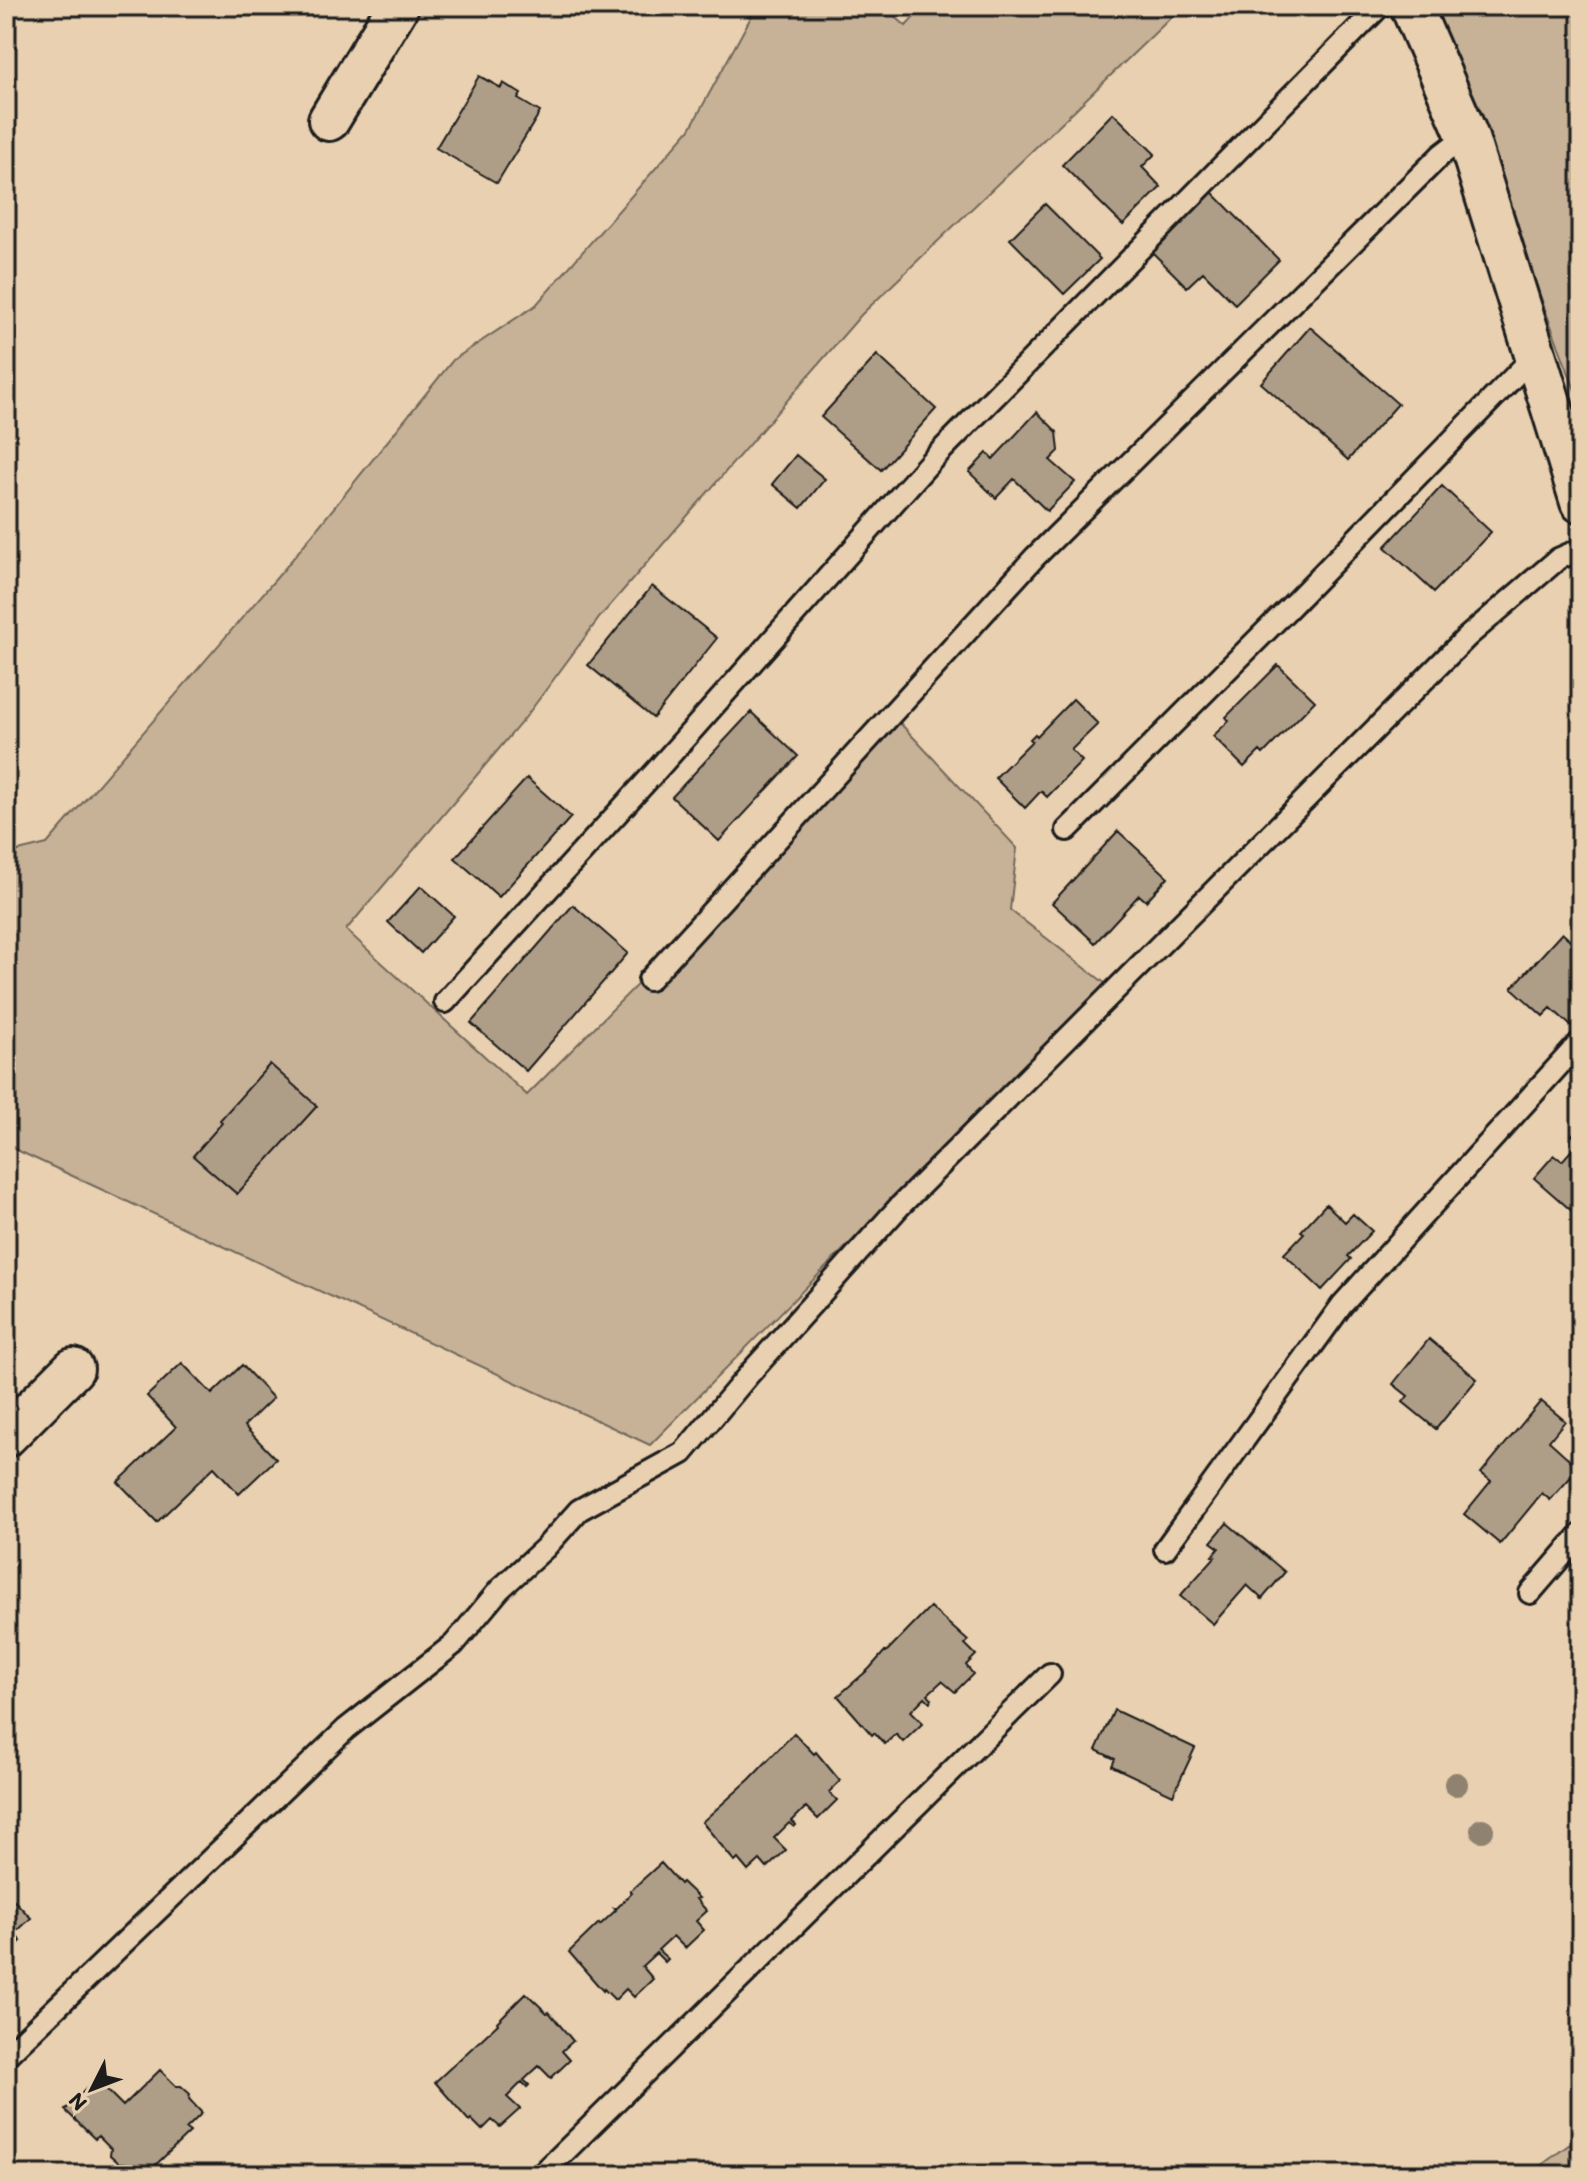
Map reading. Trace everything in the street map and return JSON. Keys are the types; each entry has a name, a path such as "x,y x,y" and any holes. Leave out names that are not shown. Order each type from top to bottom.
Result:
{"street":[{"path":"329,120 398,6"},
{"path":"1411,6 1467,135 1581,502"},
{"path":"6,1436 73,1369"}],"lane":[{"path":"445,1002 667,759 930,462 1380,6"},
{"path":"649,980 1035,557 1441,155 1467,135"},
{"path":"1067,830 1535,355"},
{"path":"6,2056 346,1729 454,1644 500,1589 545,1548 579,1510 683,1453 899,1207 1467,637 1558,559 1581,549"},
{"path":"1165,1549 1342,1305 1581,1041"},
{"path":"1530,1593 1581,1534"},
{"path":"541,2175 1050,1674"}],"shaded area":[{"path":"757,6 883,6 906,26 924,6 1183,6 861,315 600,617 525,718 346,930 527,1095 899,722 1017,848 1010,910 1106,984 650,1445 6,1145 6,854 47,844 286,567 453,360 536,305 690,129"},
{"path":"1432,6 1581,6 1581,406"},
{"path":"1581,2136 1581,2175 1528,2175"}],"building":[{"path":"479,76 501,88 503,83 521,94 518,99 540,112 497,183 436,148"},
{"path":"1113,113 1155,154 1142,167 1161,187 1123,225 1062,165"},
{"path":"1210,190 1279,260 1235,304 1203,272 1187,287 1150,250"},
{"path":"1045,204 1100,259 1064,294 1010,239"},
{"path":"1310,327 1398,404 1348,460 1261,383"},
{"path":"877,355 936,409 881,470 821,417"},
{"path":"1037,412 1057,432 1059,451 1050,460 1075,482 1047,511 1014,479 996,498 969,472 987,453 993,459"},
{"path":"796,455 825,479 801,508 772,484"},
{"path":"1442,486 1491,532 1434,592 1385,547"},
{"path":"652,586 717,638 653,718 588,665"},
{"path":"1278,665 1315,701 1263,754 1260,751 1244,767 1213,736 1229,721 1226,717"},
{"path":"1073,699 1098,724 1071,750 1082,761 1047,797 1041,791 1025,808 995,778 1032,741 1030,739 1035,734 1037,736"},
{"path":"751,712 798,756 719,841 672,797"},
{"path":"527,778 571,817 499,897 455,858"},
{"path":"1118,831 1168,877 1146,901 1139,895 1095,943 1052,903"},
{"path":"421,886 454,916 421,953 388,922"},
{"path":"573,905 628,953 526,1071 471,1023"},
{"path":"1562,933 1581,950 1580,1034 1551,1008 1543,1016 1512,988"},
{"path":"270,1064 317,1106 237,1194 193,1156 222,1123 220,1120"},
{"path":"1581,1125 1581,1219 1534,1178 1554,1155 1562,1161 1579,1142 1572,1135"},
{"path":"1326,1204 1345,1222 1353,1214 1372,1231 1322,1290 1284,1254"},
{"path":"1429,1339 1477,1379 1436,1429 1403,1402 1408,1396 1393,1384"},
{"path":"182,1363 212,1394 242,1365 273,1398 244,1426 276,1459 239,1494 214,1467 157,1522 118,1482 176,1427 147,1396"},
{"path":"1541,1401 1565,1421 1549,1441 1579,1468 1550,1500 1542,1493 1500,1544 1464,1514 1491,1481 1481,1473"},
{"path":"1227,1523 1285,1572 1262,1599 1247,1585 1213,1624 1180,1596 1215,1557 1212,1556 1219,1548 1211,1542"},
{"path":"930,1607 968,1641 965,1644 976,1655 966,1665 973,1674 955,1692 942,1681 928,1694 932,1699 930,1702 925,1697 911,1711 923,1723 903,1742 896,1734 885,1744 874,1733 872,1735 838,1696"},
{"path":"1114,1710 1195,1748 1173,1795 1112,1766 1115,1759 1096,1750"},
{"path":"794,1733 814,1754 816,1752 840,1781 829,1792 837,1800 818,1819 806,1807 792,1821 796,1825 794,1827 789,1823 774,1838 786,1850 767,1868 760,1860 748,1871 738,1859 735,1862 702,1822 750,1779"},
{"path":"661,1863 680,1884 682,1882 699,1898 696,1899 707,1911 696,1921 704,1930 685,1948 673,1936 658,1950 668,1959 665,1962 656,1953 642,1966 653,1979 634,1997 626,1989 615,2000 603,1991 569,1952 616,1910 614,1908 632,1893 630,1891"},
{"path":"6,1892 31,1918 14,1934 21,1941 10,1952 6,1948"},
{"path":"526,1993 549,2012 573,2041 562,2051 570,2060 551,2078 539,2066 524,2080 529,2085 527,2087 522,2082 507,2097 520,2109 500,2127 492,2120 482,2130 471,2119 469,2121 435,2082 498,2024"},
{"path":"160,2070 176,2086 181,2086 190,2094 189,2099 202,2113 186,2129 190,2132 145,2175 137,2175 110,2155 111,2149 98,2136 95,2139 65,2110 96,2079 123,2106"}]}
